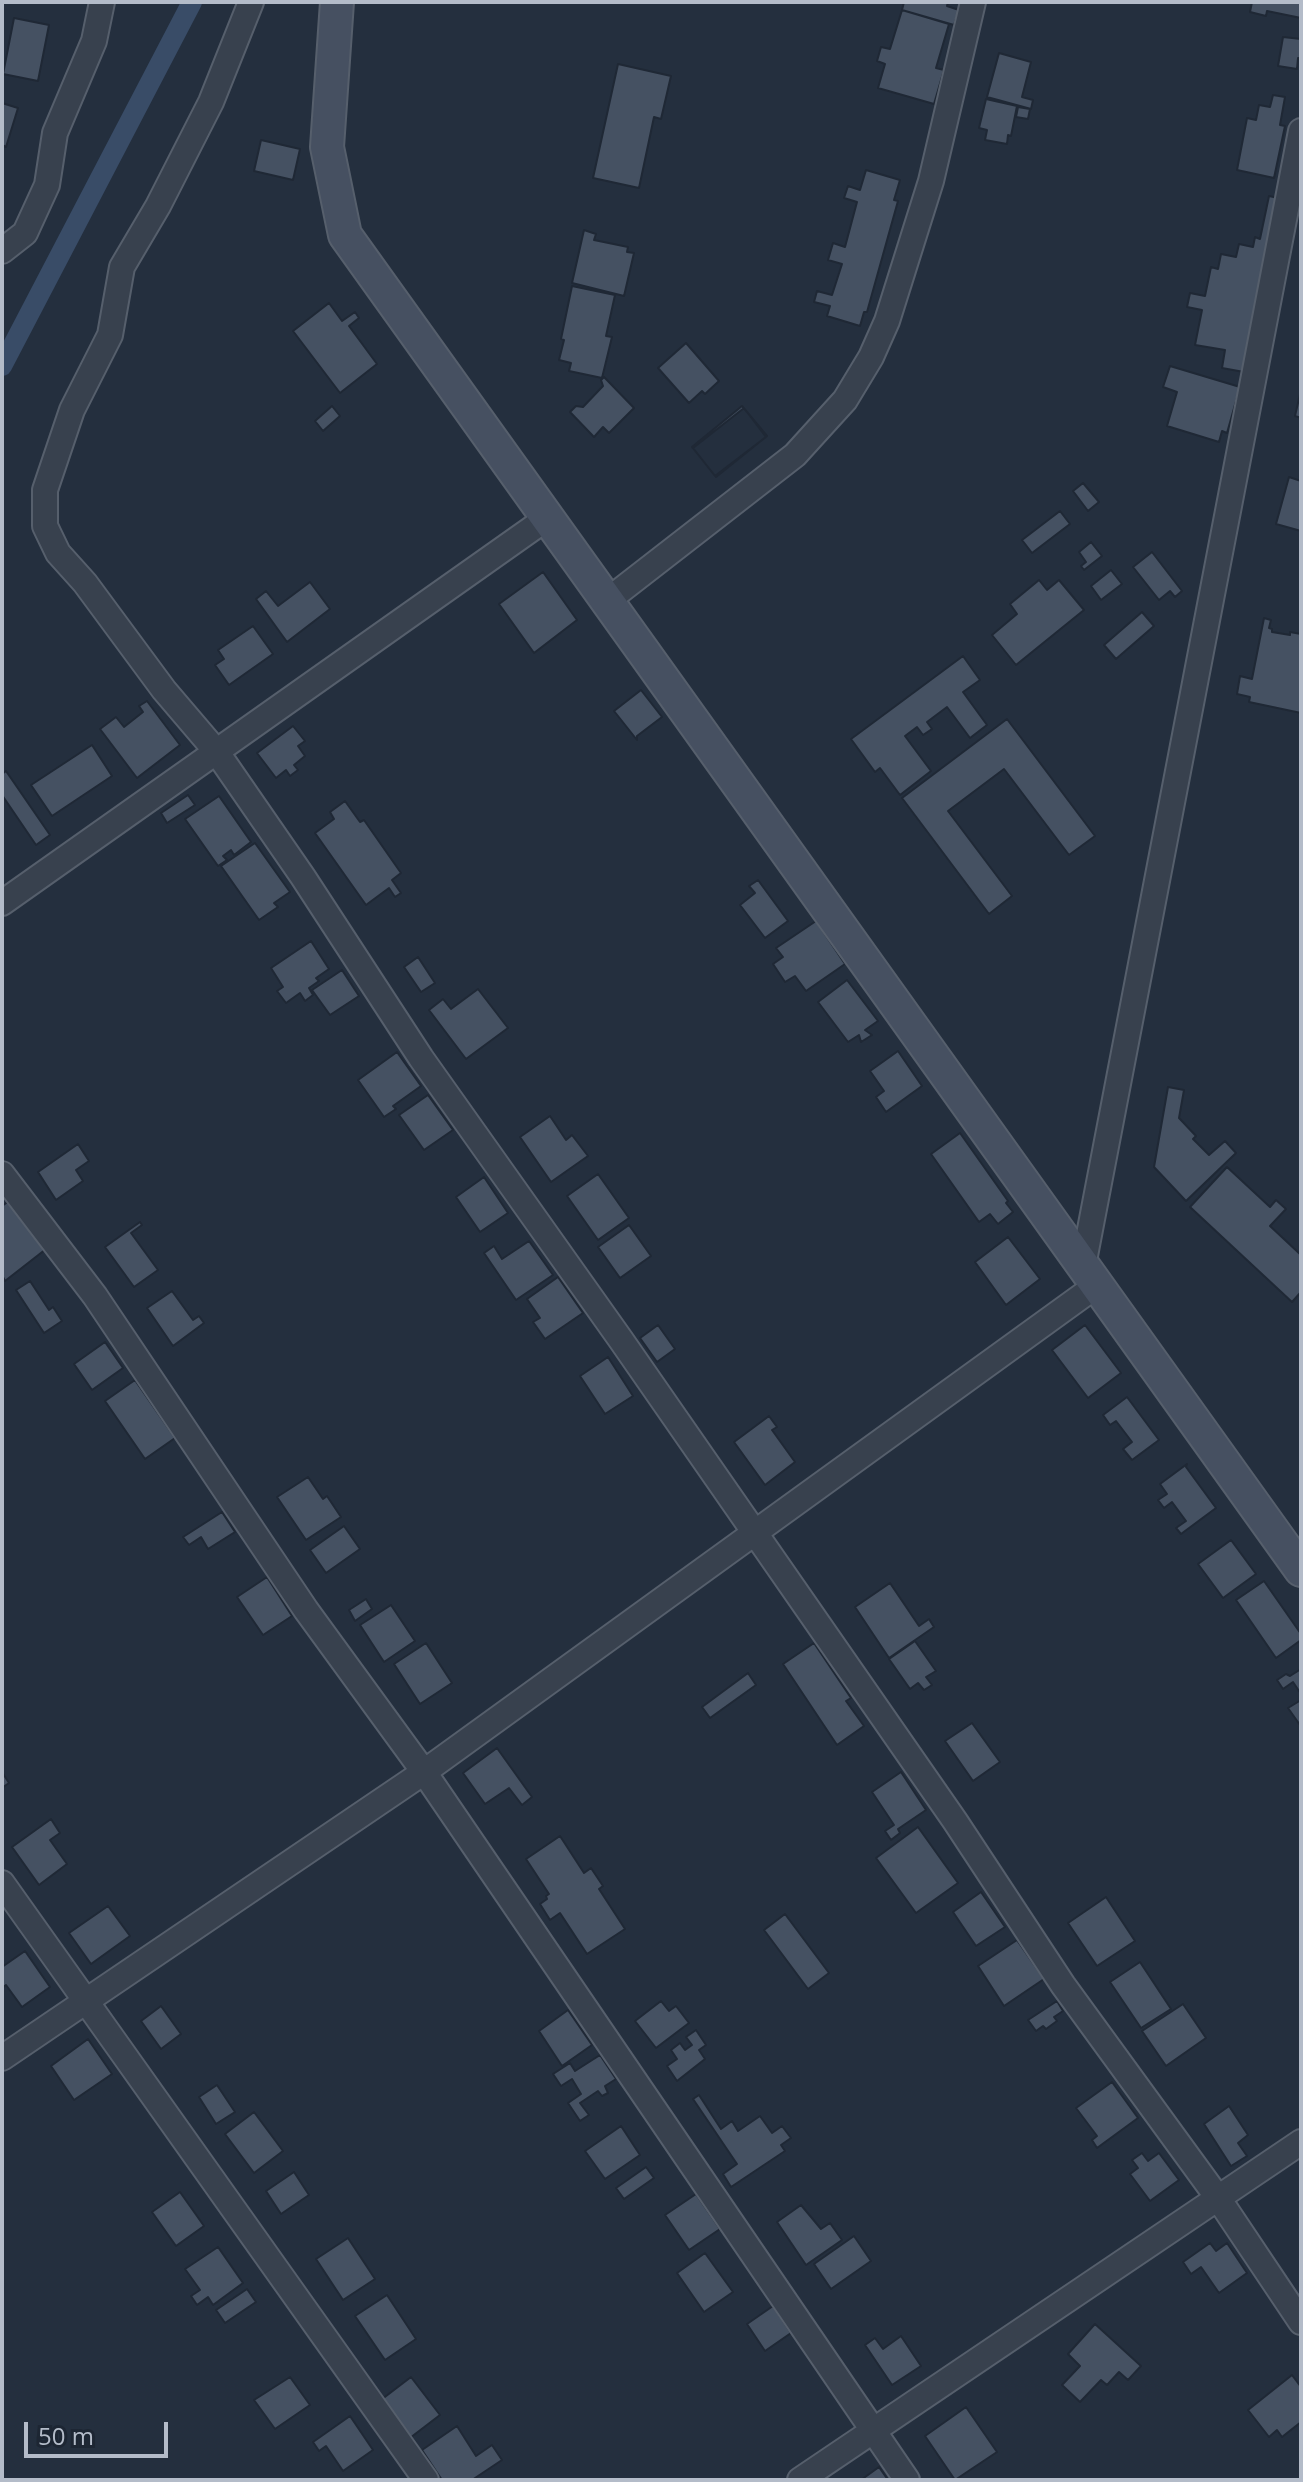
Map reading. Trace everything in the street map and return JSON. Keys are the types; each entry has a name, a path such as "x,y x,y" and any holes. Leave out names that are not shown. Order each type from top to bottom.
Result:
{"street":[{"path":"2,251 25,233 47,185 55,133 94,41 102,2"},
{"path":"251,2 211,102 158,206 122,267 110,335 72,410 45,490 45,526 58,553 85,583 164,690 216,751 421,1058 621,1340 955,1821 1063,1985 1218,2198 1301,2322"},
{"path":"337,2 327,147 345,235 1301,1570"},
{"path":"607,601 795,455 845,400 871,357 887,321 931,181 973,2"},
{"path":"2,2058 424,1772 753,1532 1090,1276 1301,131"},
{"path":"2,903 547,518"},
{"path":"2,1174 95,1296 306,1610 424,1772 907,2480"},
{"path":"2,1883 426,2480"},
{"path":"800,2480 1301,2142"}],"building":[{"path":"904,2 948,2 947,6 959,10 954,25 902,10"},
{"path":"1252,2 1301,2 1301,18 1267,11 1266,16 1250,12"},
{"path":"902,10 949,24 936,68 944,70 934,104 878,88 885,64 877,61 881,47 890,49"},
{"path":"14,18 49,25 38,81 3,74"},
{"path":"1283,37 1301,39 1301,59 1298,58 1297,69 1278,66"},
{"path":"999,53 1031,62 1022,97 1033,100 1031,109 987,97"},
{"path":"618,64 671,76 661,119 654,117 639,188 593,178"},
{"path":"1273,95 1285,97 1280,125 1285,126 1274,178 1237,170 1247,118 1256,120 1259,105 1270,107"},
{"path":"986,99 1017,106 1007,144 985,140 987,130 979,128"},
{"path":"2,103 18,108 6,147 2,145"},
{"path":"1018,107 1030,109 1028,119 1016,117"},
{"path":"261,140 300,149 293,180 254,171"},
{"path":"866,170 900,180 894,200 898,201 867,312 864,312 860,326 827,316 830,306 814,302 817,291 832,295 842,264 828,260 833,243 845,247 857,202 844,198 848,186 860,190"},
{"path":"1269,196 1278,198 1244,372 1222,368 1225,350 1195,345 1202,310 1187,307 1190,293 1205,296 1211,267 1218,269 1221,254 1236,257 1239,244 1253,247 1255,237 1260,239"},
{"path":"584,230 596,234 594,240 628,247 627,252 634,253 624,296 572,283"},
{"path":"572,286 615,295 606,336 612,337 602,378 569,371 571,363 559,360"},
{"path":"329,303 342,321 355,312 359,318 349,326 377,364 340,393 293,331"},
{"path":"686,343 719,381 689,403 658,368"},
{"path":"1170,366 1240,387 1227,433 1222,431 1219,442 1167,426 1177,392 1163,387"},
{"path":"604,377 634,408 609,433 603,427 594,437 570,412 576,406 583,407 603,386 601,380"},
{"path":"1301,390 1301,418 1295,416"},
{"path":"332,406 340,416 323,431 315,421"},
{"path":"742,406 767,436 716,477 692,447"},
{"path":"744,408 766,437 715,476 693,448"},
{"path":"1289,477 1301,481 1301,531 1276,524"},
{"path":"1083,483 1099,502 1088,511 1073,491"},
{"path":"1060,511 1070,524 1032,553 1022,540"},
{"path":"1091,542 1102,556 1084,570 1081,566 1086,562 1079,552"},
{"path":"1152,552 1182,591 1175,597 1170,591 1159,600 1133,567"},
{"path":"1111,570 1122,584 1101,600 1091,586"},
{"path":"543,572 577,620 534,653 499,604"},
{"path":"1039,580 1047,590 1059,580 1084,610 1016,665 992,635 1017,614 1010,604"},
{"path":"310,582 330,609 287,642 256,599 266,591 278,606"},
{"path":"1142,612 1154,626 1116,659 1104,645"},
{"path":"1264,618 1271,620 1269,628 1272,632 1301,634 1301,713 1249,702 1250,697 1237,694 1240,676 1252,679"},
{"path":"253,626 273,654 229,685 215,665 224,659 218,650"},
{"path":"963,656 980,680 963,692 987,725 970,738 947,707 927,722 932,729 923,735 917,727 905,736 931,771 900,795 880,768 875,772 851,739"},
{"path":"641,690 662,717 637,736 637,740 614,711"},
{"path":"147,701 180,745 137,778 100,729 116,717 124,727 143,712 139,706"},
{"path":"1007,719 1095,836 1069,855 1004,769 948,811 1012,896 989,914 902,798"},
{"path":"293,726 305,741 298,746 305,756 294,765 298,770 290,776 286,770 276,778 257,753"},
{"path":"92,745 112,776 52,816 31,785"},
{"path":"6,771 50,835 36,845 2,795 2,774"},
{"path":"188,795 195,805 167,823 161,813"},
{"path":"219,796 251,842 234,855 231,850 223,856 227,860 218,866 185,819"},
{"path":"345,801 360,822 364,820 401,873 392,880 401,893 395,897 389,888 366,905 315,833 334,819 330,812"},
{"path":"255,843 290,892 274,903 278,907 259,920 221,866"},
{"path":"758,880 788,921 765,938 740,905 755,893 749,886"},
{"path":"816,921 845,964 806,991 795,976 785,982 773,964 783,957 776,948"},
{"path":"311,941 329,969 316,978 319,981 309,988 313,995 305,1001 300,993 286,1003 277,991 283,987 271,968"},
{"path":"418,957 435,983 421,992 404,967"},
{"path":"342,970 359,996 330,1015 312,990"},
{"path":"847,980 878,1021 865,1030 872,1035 861,1042 859,1035 848,1042 818,1002"},
{"path":"478,989 508,1028 466,1059 429,1010 443,999 451,1009"},
{"path":"898,1051 922,1086 886,1112 876,1097 884,1091 870,1071"},
{"path":"397,1052 421,1086 393,1106 396,1109 384,1117 358,1080"},
{"path":"1168,1087 1184,1090 1179,1118 1209,1155 1225,1141 1236,1153 1186,1201 1154,1167"},
{"path":"428,1095 453,1130 424,1150 399,1115"},
{"path":"550,1116 566,1140 572,1135 588,1156 551,1182 520,1137"},
{"path":"960,1133 1013,1212 998,1224 990,1214 979,1222 931,1154"},
{"path":"78,1144 89,1161 76,1170 83,1181 56,1200 38,1172"},
{"path":"1227,1167 1270,1207 1276,1200 1286,1209 1270,1226 1301,1255 1301,1292 1292,1302 1190,1207"},
{"path":"598,1174 629,1218 598,1240 567,1196"},
{"path":"484,1177 508,1213 480,1232 456,1197"},
{"path":"9,1201 46,1249 5,1281 2,1275 2,1206"},
{"path":"140,1222 142,1225 131,1233 158,1270 134,1287 105,1247"},
{"path":"629,1225 651,1256 620,1278 598,1247"},
{"path":"1008,1237 1040,1279 1006,1305 975,1262"},
{"path":"529,1241 553,1275 516,1300 484,1253 494,1246 502,1259"},
{"path":"558,1277 583,1313 545,1339 533,1322 540,1318 527,1299"},
{"path":"30,1281 49,1310 53,1307 62,1321 44,1333 16,1290"},
{"path":"172,1291 193,1320 199,1316 204,1323 173,1346 147,1308"},
{"path":"658,1325 675,1349 657,1362 640,1338"},
{"path":"1085,1325 1121,1373 1088,1398 1052,1350"},
{"path":"105,1342 123,1368 92,1390 74,1364"},
{"path":"608,1357 633,1396 605,1414 580,1376"},
{"path":"135,1380 175,1438 145,1459 105,1401"},
{"path":"1127,1397 1159,1440 1132,1460 1123,1449 1132,1442 1116,1421 1110,1425 1103,1415"},
{"path":"769,1416 777,1427 772,1430 795,1462 765,1485 734,1442"},
{"path":"1187,1464 1186,1467 1216,1508 1181,1534 1176,1528 1186,1521 1172,1502 1164,1508 1158,1500 1167,1494 1160,1484"},
{"path":"308,1477 323,1499 327,1496 341,1517 306,1540 277,1497"},
{"path":"222,1512 235,1532 208,1549 201,1537 189,1545 183,1537"},
{"path":"344,1526 360,1549 326,1573 310,1550"},
{"path":"1231,1540 1256,1574 1223,1598 1198,1564"},
{"path":"267,1577 292,1616 263,1635 237,1597"},
{"path":"1264,1581 1301,1634 1301,1640 1276,1658 1236,1600"},
{"path":"890,1583 919,1626 929,1619 934,1627 889,1658 855,1607"},
{"path":"366,1599 372,1609 355,1621 349,1610"},
{"path":"391,1605 415,1641 384,1662 360,1625"},
{"path":"915,1641 936,1671 926,1677 932,1685 924,1690 918,1683 910,1689 889,1659"},
{"path":"426,1643 452,1683 420,1704 394,1664"},
{"path":"814,1643 851,1698 846,1701 864,1726 837,1745 783,1664"},
{"path":"1301,1669 1301,1694 1293,1682 1283,1689 1277,1680"},
{"path":"748,1673 756,1685 710,1718 702,1707"},
{"path":"1301,1700 1301,1724 1300,1725 1288,1708"},
{"path":"972,1723 1000,1762 973,1781 945,1741"},
{"path":"497,1748 532,1797 522,1805 509,1788 485,1804 463,1773"},
{"path":"2,1772 9,1783 2,1788"},
{"path":"901,1772 926,1810 898,1829 900,1833 891,1840 885,1831 894,1825 872,1792"},
{"path":"51,1819 60,1833 50,1840 67,1864 39,1885 12,1847"},
{"path":"918,1827 958,1883 916,1913 876,1858"},
{"path":"560,1836 584,1873 591,1868 603,1886 599,1889 625,1929 587,1954 560,1913 550,1920 540,1904 549,1894 526,1859"},
{"path":"981,1892 1005,1927 976,1946 953,1912"},
{"path":"1106,1897 1135,1941 1097,1966 1068,1923"},
{"path":"108,1906 130,1936 91,1964 69,1933"},
{"path":"785,1914 829,1973 808,1989 764,1930"},
{"path":"1017,1940 1044,1979 1004,2006 978,1966"},
{"path":"25,1951 50,1987 22,2007 6,1985 2,1988 2,1967"},
{"path":"1140,1962 1171,2009 1141,2028 1110,1982"},
{"path":"661,2001 669,2011 676,2006 689,2023 656,2048 635,2021"},
{"path":"1057,2001 1063,2011 1054,2017 1057,2021 1046,2029 1043,2026 1036,2031 1028,2020"},
{"path":"1183,2004 1206,2038 1166,2066 1142,2031"},
{"path":"161,2006 181,2034 161,2049 141,2021"},
{"path":"568,2010 592,2045 562,2066 539,2031"},
{"path":"696,2030 706,2045 699,2050 705,2059 677,2081 667,2066 677,2059 671,2050 680,2043 685,2050 692,2045 686,2037"},
{"path":"88,2039 112,2074 74,2100 51,2066"},
{"path":"600,2055 616,2079 605,2086 608,2093 602,2096 598,2091 580,2103 589,2115 580,2121 568,2103 581,2094 572,2079 561,2086 553,2074 570,2063 575,2071"},
{"path":"1112,2082 1138,2118 1097,2148 1092,2140 1097,2136 1076,2108"},
{"path":"217,2085 235,2112 216,2124 199,2097"},
{"path":"699,2095 721,2129 732,2121 738,2131 760,2116 772,2133 782,2126 791,2138 781,2145 785,2151 731,2187 723,2174 737,2164 693,2099"},
{"path":"1229,2106 1248,2135 1238,2143 1247,2156 1231,2166 1204,2124"},
{"path":"254,2112 283,2151 254,2173 225,2134"},
{"path":"621,2126 640,2155 605,2179 585,2151"},
{"path":"1142,2153 1148,2161 1159,2153 1179,2180 1150,2201 1130,2174 1138,2168 1132,2160"},
{"path":"646,2167 654,2178 624,2199 616,2188"},
{"path":"294,2172 309,2195 281,2214 266,2191"},
{"path":"180,2192 204,2226 176,2246 152,2212"},
{"path":"696,2194 720,2229 689,2250 665,2215"},
{"path":"801,2205 821,2229 830,2223 842,2240 806,2265 777,2222"},
{"path":"854,2236 871,2261 831,2289 814,2264"},
{"path":"348,2238 375,2279 343,2300 316,2259"},
{"path":"1210,2243 1216,2251 1227,2243 1247,2273 1219,2293 1201,2267 1191,2274 1183,2262"},
{"path":"218,2247 243,2283 213,2305 208,2297 197,2305 191,2296 200,2290 185,2269"},
{"path":"705,2253 733,2292 704,2312 677,2273"},
{"path":"247,2289 256,2302 225,2323 216,2310"},
{"path":"387,2295 416,2339 385,2360 355,2316"},
{"path":"773,2306 791,2333 765,2351 747,2324"},
{"path":"1095,2324 1141,2366 1128,2380 1119,2372 1107,2385 1101,2380 1080,2402 1062,2385 1080,2366 1068,2354"},
{"path":"901,2336 921,2366 892,2385 865,2345 875,2338 883,2349"},
{"path":"1292,2375 1301,2387 1301,2422 1282,2437 1277,2430 1269,2437 1248,2410"},
{"path":"290,2377 310,2405 275,2429 254,2400"},
{"path":"411,2377 440,2415 406,2441 377,2403"},
{"path":"966,2407 997,2452 955,2480 925,2436"},
{"path":"350,2416 373,2450 343,2471 326,2446 319,2451 313,2442"},
{"path":"457,2426 476,2456 492,2445 502,2460 472,2480 442,2480 422,2450"},
{"path":"879,2467 888,2480 861,2480"}],"waterway":[{"path":"2,366 192,2"}]}
